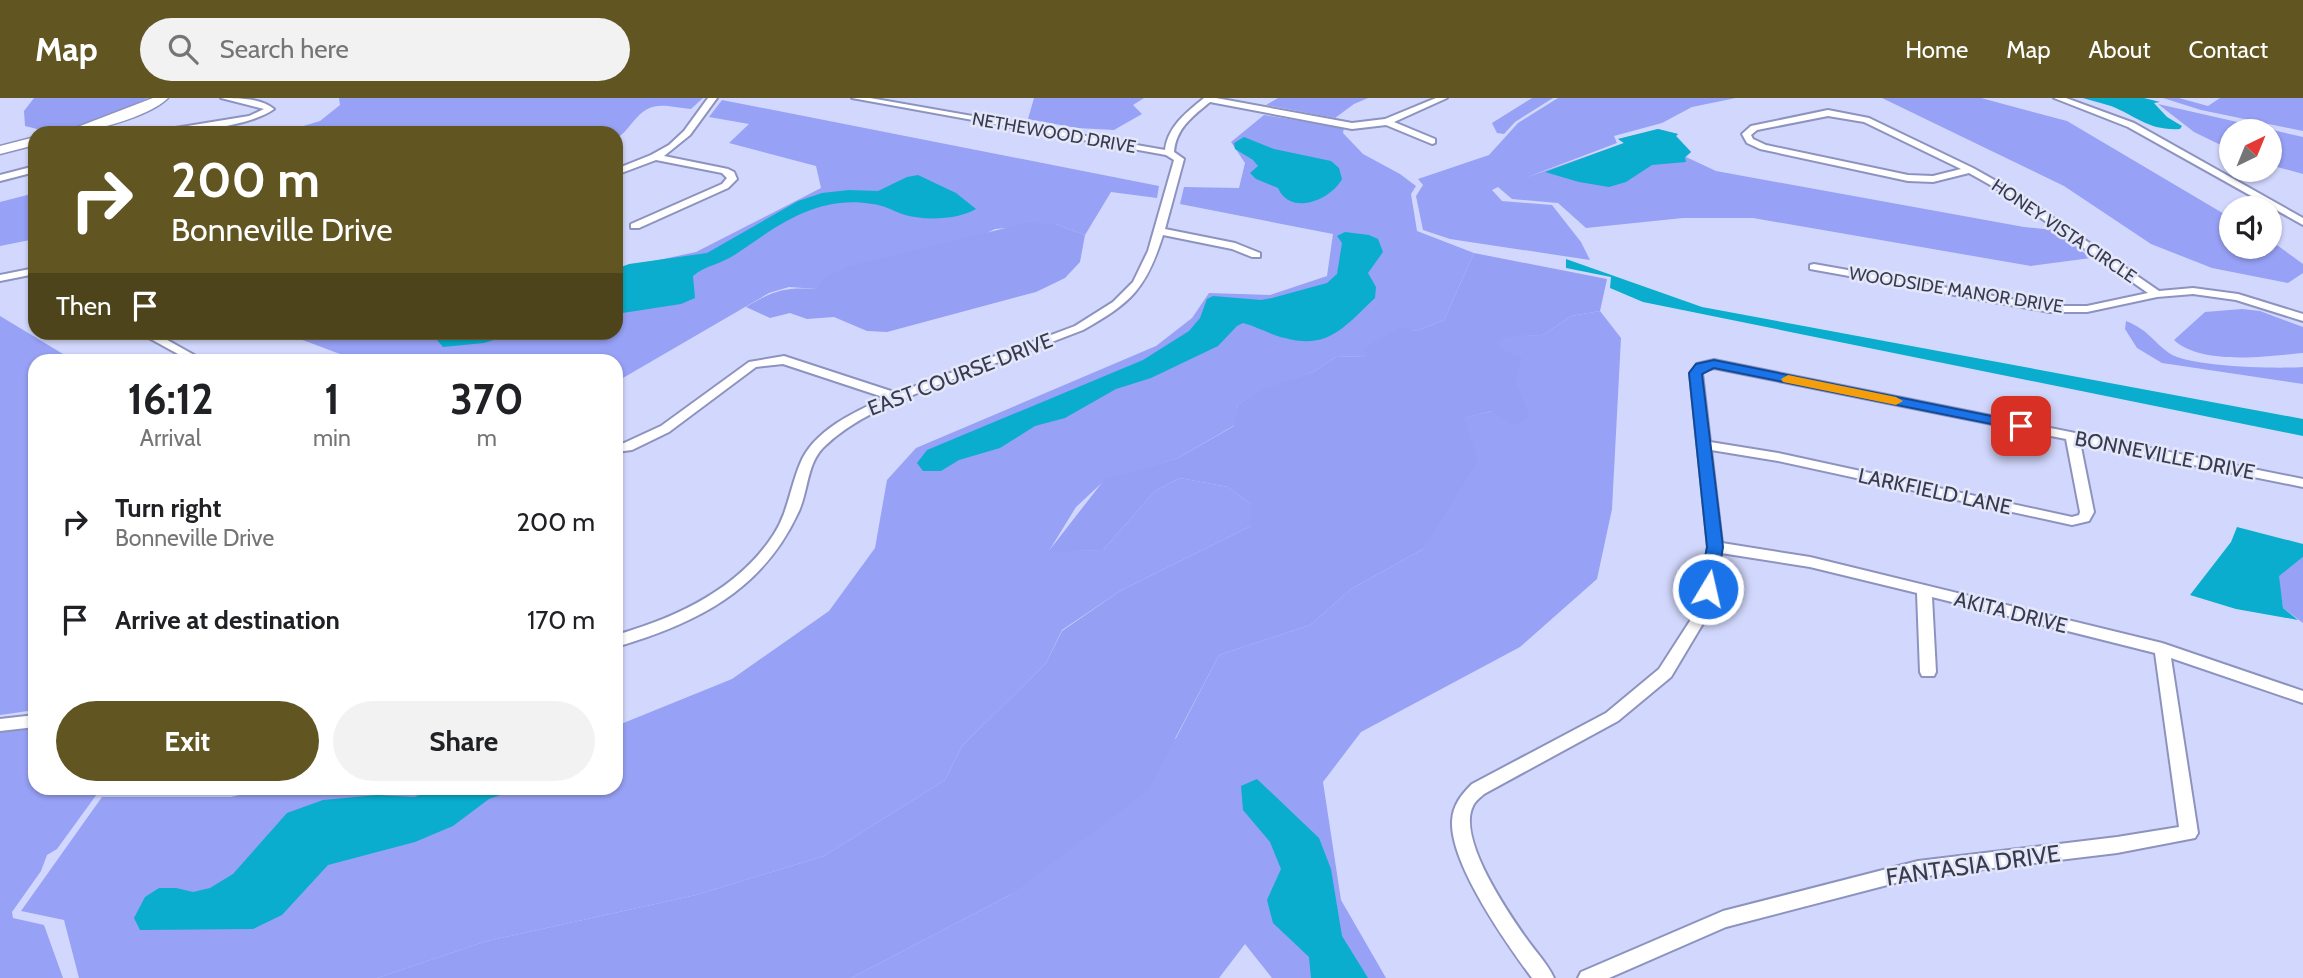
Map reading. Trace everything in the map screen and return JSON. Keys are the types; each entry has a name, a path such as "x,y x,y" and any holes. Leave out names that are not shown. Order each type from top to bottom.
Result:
{"street":[{"path":"90,126 162,98"},
{"path":"204,126 251,118 270,109 264,105 225,98"},
{"path":"623,169 656,157 679,142 704,106 713,98"},
{"name":"NETHEWOOD DRIVE","path":"856,98 1169,153"},
{"path":"921,109 938,98"},
{"path":"1208,99 1352,126 1372,127 1389,123 1443,98"},
{"path":"2058,98 2131,125 2303,222"},
{"name":"EAST COURSE DRIVE","path":"623,639 684,617 728,591 760,564 782,536 795,506 802,471 818,445 854,416 896,397 1079,328 1110,311 1130,294 1144,276 1178,159 1169,153 1169,141 1175,128 1208,99"},
{"name":"HONEY VISTA CIRCLE","path":"1970,170 1933,179 1908,178 1763,148 1750,141 1746,134 1754,128 1828,113 1866,120 1970,170 2011,193 2157,294"},
{"path":"1389,123 1432,141"},
{"path":"0,150 28,143"},
{"path":"635,226 725,186 732,179 731,174 725,171 656,157"},
{"path":"0,178 28,171"},
{"path":"1158,231 1235,246 1256,255"},
{"name":"WOODSIDE MANOR DRIVE","path":"1814,267 2050,309 2087,309 2157,294 2193,291 2238,297 2303,318"},
{"path":"0,278 28,272"},
{"path":"158,340 185,354"},
{"path":"623,447 665,429 753,364 784,360 896,397"},
{"name":"BONNEVILLE DRIVE","path":"1544,978 1508,931 1480,883 1461,829 1463,805 1478,789 1612,717 1665,673 1704,610 1715,547 1696,373 1701,367 1714,364 2303,483"},
{"name":"LARKFIELD LANE","path":"1703,445 1778,457 2072,521 2084,518 2087,512 2072,436"},
{"name":"AKITA DRIVE","path":"1715,547 1810,562 2162,649 2303,697"},
{"path":"1924,590 1928,672"},
{"name":"FANTASIA DRIVE","path":"1588,978 1723,919 1918,869 2117,845 2189,833 2162,649"},
{"path":"0,725 28,722"}],"shaded area":[{"path":"34,98 148,98 80,126 25,126 24,111"},
{"path":"339,98 703,98 691,109 658,106 645,110 623,134 623,126 303,126 320,121 340,105"},
{"path":"1034,98 1144,98 1133,105 1142,114 1114,130 1077,128 1028,119"},
{"path":"1278,98 1368,98 1354,104 1335,118 1266,105"},
{"path":"1532,98 1553,98 1515,122 1504,134 1497,133 1492,123"},
{"path":"1558,98 1736,98 1692,107 1662,123 1614,136 1617,143 1525,178 1624,143 1618,139 1658,129 1678,134 1676,136 1691,152 1686,157 1716,171 2024,227 2054,230 2091,258 2031,266 1753,218 1683,218 1586,228 1558,203 1512,199 1498,187 1492,190 1502,201 1552,205 1581,242 1590,260 1450,239 1423,230 1416,196 1423,185 1418,179 1489,155 1518,123"},
{"path":"1882,98 1981,98 2067,121 2219,211 2219,259 2282,259 2282,249 2303,264 2303,273 2288,283 2212,268 2151,244 2064,186"},
{"path":"2083,98 2144,98 2160,102 2154,103 2167,117 2182,126 2180,129 2160,128 2111,106"},
{"path":"2163,98 2179,98 2208,106 2220,98 2303,98 2303,131 2282,127 2282,119 2245,119 2201,110"},
{"path":"722,100 1159,186 1157,198 1111,192 1085,235 1055,224 995,229 979,237 924,250 817,289 789,287 769,293 623,378 623,354 340,354 303,340 623,340 623,268 696,252 821,188 816,166 729,143 749,124 709,117"},
{"path":"2158,104 2224,119 2219,119 2219,144 2194,132"},
{"path":"1264,115 1344,128 1343,133 1363,154 1416,186 1411,194 1417,231 1474,253 1444,320 1417,331 1400,329 1367,356 1336,357 1313,372 1265,390 1238,404 1235,425 1178,458 1104,481 1076,507 1049,551 1103,550 1155,491 1180,478 1228,487 1251,504 1251,526 1120,591 1062,630 1046,663 962,746 945,780 824,856 696,895 487,941 377,978 79,978 64,920 21,911 102,797 623,795 623,723 732,679 829,611 875,548 887,480 916,448 1156,346 1192,318 1209,293 1270,295 1327,276 1333,234 1180,204 1184,187 1239,188 1245,163 1231,142"},
{"path":"1658,129 1678,134 1676,136 1691,152 1685,157 1686,162 1652,165 1626,182 1609,187 1545,172 1624,143 1618,139"},
{"path":"2282,132 2303,137 2303,174 2282,168"},
{"path":"1244,137 1274,149 1331,161 1339,168 1342,179 1329,194 1320,199 1291,202 1278,188 1256,179 1250,173 1258,166 1235,149 1234,143"},
{"path":"918,175 956,193 976,209 950,217 930,218 852,202 816,208 783,223 731,257 693,276 695,298 681,304 623,313 623,266 707,253 798,201 822,193 878,191 907,177"},
{"path":"28,195 28,240 0,246 0,202"},
{"path":"1026,223 1055,224 1085,235 1080,262 1065,278 1036,292 887,332 867,331 834,317 807,319 790,313 770,318 746,307 780,291 817,289 825,277 850,266"},
{"path":"1345,232 1378,239 1383,252 1368,273 1376,287 1375,298 1335,333 1313,341 1300,341 1280,337 1243,323 1218,346 1151,378 1116,389 1065,418 1035,426 1000,448 959,460 941,471 923,471 917,463 927,450 1143,360 1189,331 1200,318 1207,299 1213,296 1261,300 1327,283 1337,274 1342,243 1337,236"},
{"path":"1474,253 1607,279 1600,311 1571,316 1543,335 1502,337 1497,347 1522,358 1515,381 1530,417 1513,425 1492,411 1464,418 1478,460 1423,549 1351,589 1310,625 1219,655 1148,790 1010,895 851,978 377,978 487,941 696,895 824,856 945,780 962,746 1046,663 1062,631 1120,591 1251,526 1251,504 1228,487 1180,478 1155,491 1103,550 1048,552 1104,480 1178,458 1234,426 1238,404 1265,389 1313,372 1336,357 1367,356 1364,348 1400,328 1417,331 1444,320"},
{"path":"1566,259 1702,307 2303,419 2303,436 1643,302 1610,288 1611,277 1566,268"},
{"path":"2242,309 2260,311 2303,327 2303,353 2254,357 2218,356 2186,348 2174,340 2205,312"},
{"path":"1600,311 1621,338 1612,509 1597,579 1520,647 1361,732 1323,782 1341,900 1386,978 1272,978 1245,944 1219,978 851,978 1010,895 1176,738 1219,655 1310,625 1351,589 1423,549 1463,418 1492,411 1496,347 1502,336 1543,335 1571,316"},
{"path":"0,316 28,333 28,340 40,340 63,354 28,354 28,711 0,715"},
{"path":"2126,321 2140,328 2169,353 2179,358 2233,366 2303,367 2303,384 2162,363 2137,348 2125,329"},
{"path":"437,340 494,340 484,343 443,347"},
{"path":"2237,527 2303,544 2303,557 2279,576 2283,608 2298,620 2236,609 2190,595 2231,542"},
{"path":"2303,557 2303,623 2283,608 2278,576"},
{"path":"28,728 28,795 96,795 57,849 47,855 41,871 12,912 13,918 44,925 63,978 0,978 0,731"},
{"path":"1257,779 1319,838 1331,869 1342,936 1368,978 1311,978 1309,957 1273,923 1267,900 1281,869 1270,842 1243,810 1241,786"},
{"path":"377,795 500,795 489,799 453,826 415,842 328,865 282,915 253,929 140,930 134,918 145,897 159,888 193,892 210,888 233,874 287,813 323,800"}],"slow traffic":[{"path":"1788,379 1896,401"}],"route":[{"path":"1708,589 1715,547 1696,373 1701,367 1714,364 2021,426"}]}
